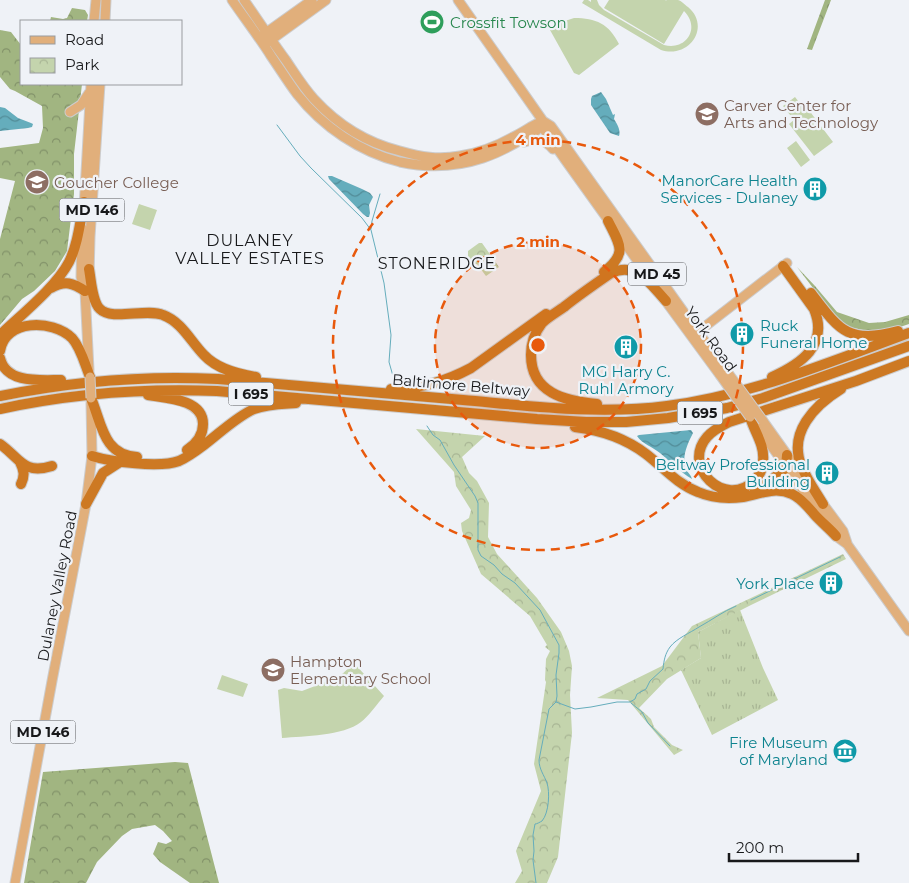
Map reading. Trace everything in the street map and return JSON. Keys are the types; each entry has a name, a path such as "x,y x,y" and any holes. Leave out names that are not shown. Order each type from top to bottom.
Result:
{"highway":[{"path":"0,336 61,274 69,261 76,242 84,202"},
{"path":"335,389 416,387 439,382 471,368 613,264 618,256 620,247 608,221"},
{"path":"785,264 831,319 843,330 865,336 909,328"},
{"path":"724,396 791,367 808,354 816,342 818,322 814,310 785,264"},
{"path":"89,269 95,303 105,313 155,312 161,314 178,324 203,355 221,368 251,376 311,387"},
{"path":"666,301 639,273 625,269 616,270 542,324 534,336 532,344 532,368 539,381 548,390 561,398 569,400 604,405 690,402"},
{"path":"46,291 54,286 65,283 76,284 86,291"},
{"path":"0,351 2,342 17,330 28,326 41,325 55,328 68,335 77,345 94,379 40,380 19,377 5,370 0,358"},
{"name":"Baltimore Beltway","path":"0,396 94,379 185,378 584,410 623,410 667,406 724,396 787,377 909,333"},
{"name":"Baltimore Beltway","path":"0,409 101,392 166,390 217,391 553,420 607,422 645,420 727,408 763,398 909,346"},
{"path":"755,421 764,456 764,463 759,475 741,489 728,490 717,487 706,478 700,461 700,450 703,443 713,431 735,420 856,381 909,361"},
{"path":"823,504 802,467 799,454 799,438 804,423 824,401 841,388 856,381"},
{"path":"91,398 94,413 111,446 121,453 133,457 164,459 176,456 194,445 203,430 200,412 184,402 147,395 101,392"},
{"path":"92,456 108,461 120,462 163,464 178,461 191,455 240,417 262,407 297,403 402,407"},
{"path":"481,414 577,427 617,437 646,454 687,487 707,495 728,498 774,490 787,492 798,498 836,536"},
{"path":"0,444 23,467 24,476 21,484"},
{"path":"728,498 762,487 786,467 788,455"},
{"path":"20,462 33,469 52,466"},
{"path":"86,504 103,473 120,462"}],"main road":[{"path":"94,20 96,0"},
{"path":"104,20 106,0"},
{"path":"232,0 265,39"},
{"path":"244,0 298,95 326,124 340,135 370,152 389,159 434,166 464,164 543,121"},
{"path":"265,39 312,0"},
{"path":"265,39 326,0"},
{"name":"York Road","path":"458,0 543,121 545,130 566,162 666,301 695,334"},
{"name":"MD 146","path":"86,361 86,291 89,278 100,85"},
{"path":"70,112 82,103 91,86"},
{"name":"MD 146","path":"86,291 81,277 91,86"},
{"path":"520,133 528,125 531,118 532,113 529,101"},
{"path":"508,148 538,130 543,121"},
{"name":"York Road","path":"543,121 551,126 666,286 695,334 786,467 836,536 847,544"},
{"path":"484,153 539,139 549,145 566,162"},
{"path":"637,261 645,267 658,284 666,286"},
{"path":"695,334 785,264"},
{"name":"York Road","path":"724,374 755,421 788,455 843,531 847,544 909,631"},
{"path":"91,398 94,379"},
{"name":"Dulaney Valley Road","path":"15,883 86,504 92,456 94,413"}],"green space":[{"path":"584,0 591,2 591,0 597,0 604,10 664,45 672,46 679,45 689,37 691,24 684,11 664,44 604,8 609,0 678,0 695,15 698,23 697,31 694,39 681,50 671,52 661,50 582,3"},
{"path":"825,0 831,0 812,50 807,49"},
{"path":"72,8 85,10 88,15 87,20 50,20 51,17 67,18"},
{"path":"574,18 589,19 601,23 611,32 619,44 579,75 574,73 550,30 562,22"},
{"name":"Goucher College","path":"0,30 11,32 20,44 20,85 82,85 74,154 74,194 67,251 55,271 34,291 22,299 0,325 0,239 15,181 0,178 0,148 39,143 43,128 42,106 10,89 0,77"},
{"path":"795,97 806,111 808,109 833,142 814,156 789,124 794,120 783,106"},
{"path":"796,141 810,160 801,167 787,148"},
{"path":"139,204 157,210 150,230 132,224"},
{"path":"482,243 499,267 486,276 477,264 468,264 468,251"},
{"path":"797,267 837,312 869,323 885,322 909,315 909,324 891,330 863,330 849,327 839,322"},
{"path":"416,429 485,436 462,457 469,473 477,481 489,503 488,537 497,554 537,598 561,632 569,651 572,666 570,695 572,733 558,857 547,883 515,883 522,871 516,851 541,791 534,764 546,682 546,659 550,651 545,647 547,645 530,616 481,574 462,531 461,523 469,518 471,510 456,486 454,472"},
{"path":"843,554 846,559 698,632 701,658 667,679 639,708 651,719 654,727 672,745 683,750 674,755 628,700 597,698 662,666 692,626"},
{"path":"740,610 778,700 712,735 681,670 701,658 698,632"},
{"path":"354,663 384,696 367,717 353,727 334,733 282,738 278,690 284,688 302,691 339,677"},
{"path":"222,675 248,684 243,697 217,689"},
{"path":"175,762 188,763 219,883 190,883 160,862 153,854 158,842 166,844 172,841 155,825 132,829 122,836 97,862 86,883 24,883 43,772"}],"water":[{"path":"601,92 613,115 615,114 614,119 619,129 619,136 610,133 591,105 592,96"},
{"path":"0,107 5,108 18,118 33,124 32,127 0,131"},
{"path":"328,176 332,176 370,193 373,197 369,205 369,217 363,214"},
{"path":"691,430 693,433 684,460 686,469 692,479 637,436 639,435"}],"waterway":[{"path":"277,125 300,156 362,218 371,230 384,283 391,335 389,362 395,380"},
{"path":"371,229 380,194"},
{"path":"427,426 433,435 440,440 478,503 478,550 481,556 515,583 540,610 559,645 556,702 549,709 539,760 547,783 549,797 544,817 542,821 535,824 533,835 533,860 536,883"},
{"path":"751,600 840,557"},
{"path":"556,702 575,709 617,702 630,702 635,699 637,694 646,689 650,681 663,669 664,660 673,644 736,606"},
{"path":"631,703 642,712 648,723 670,746"}],"place":[{"name":"Crossfit Towson","path":"432,22"},
{"name":"Carver Center for Arts and Technology","path":"707,114"},
{"name":"Goucher College","path":"37,182"},
{"name":"ManorCare Health Services - Dulaney","path":"815,189"},
{"name":"Ruck Funeral Home","path":"742,334"},
{"name":"MG Harry C. Ruhl Armory","path":"626,347"},
{"name":"Beltway Professional Building","path":"827,473"},
{"name":"York Place","path":"831,583"},
{"name":"Hampton Elementary School","path":"273,670"},
{"name":"Fire Museum of Maryland","path":"845,751"}],"district":[{"name":"DULANEY VALLEY ESTATES","path":"250,249"},
{"name":"STONERIDGE","path":"437,263"}]}
